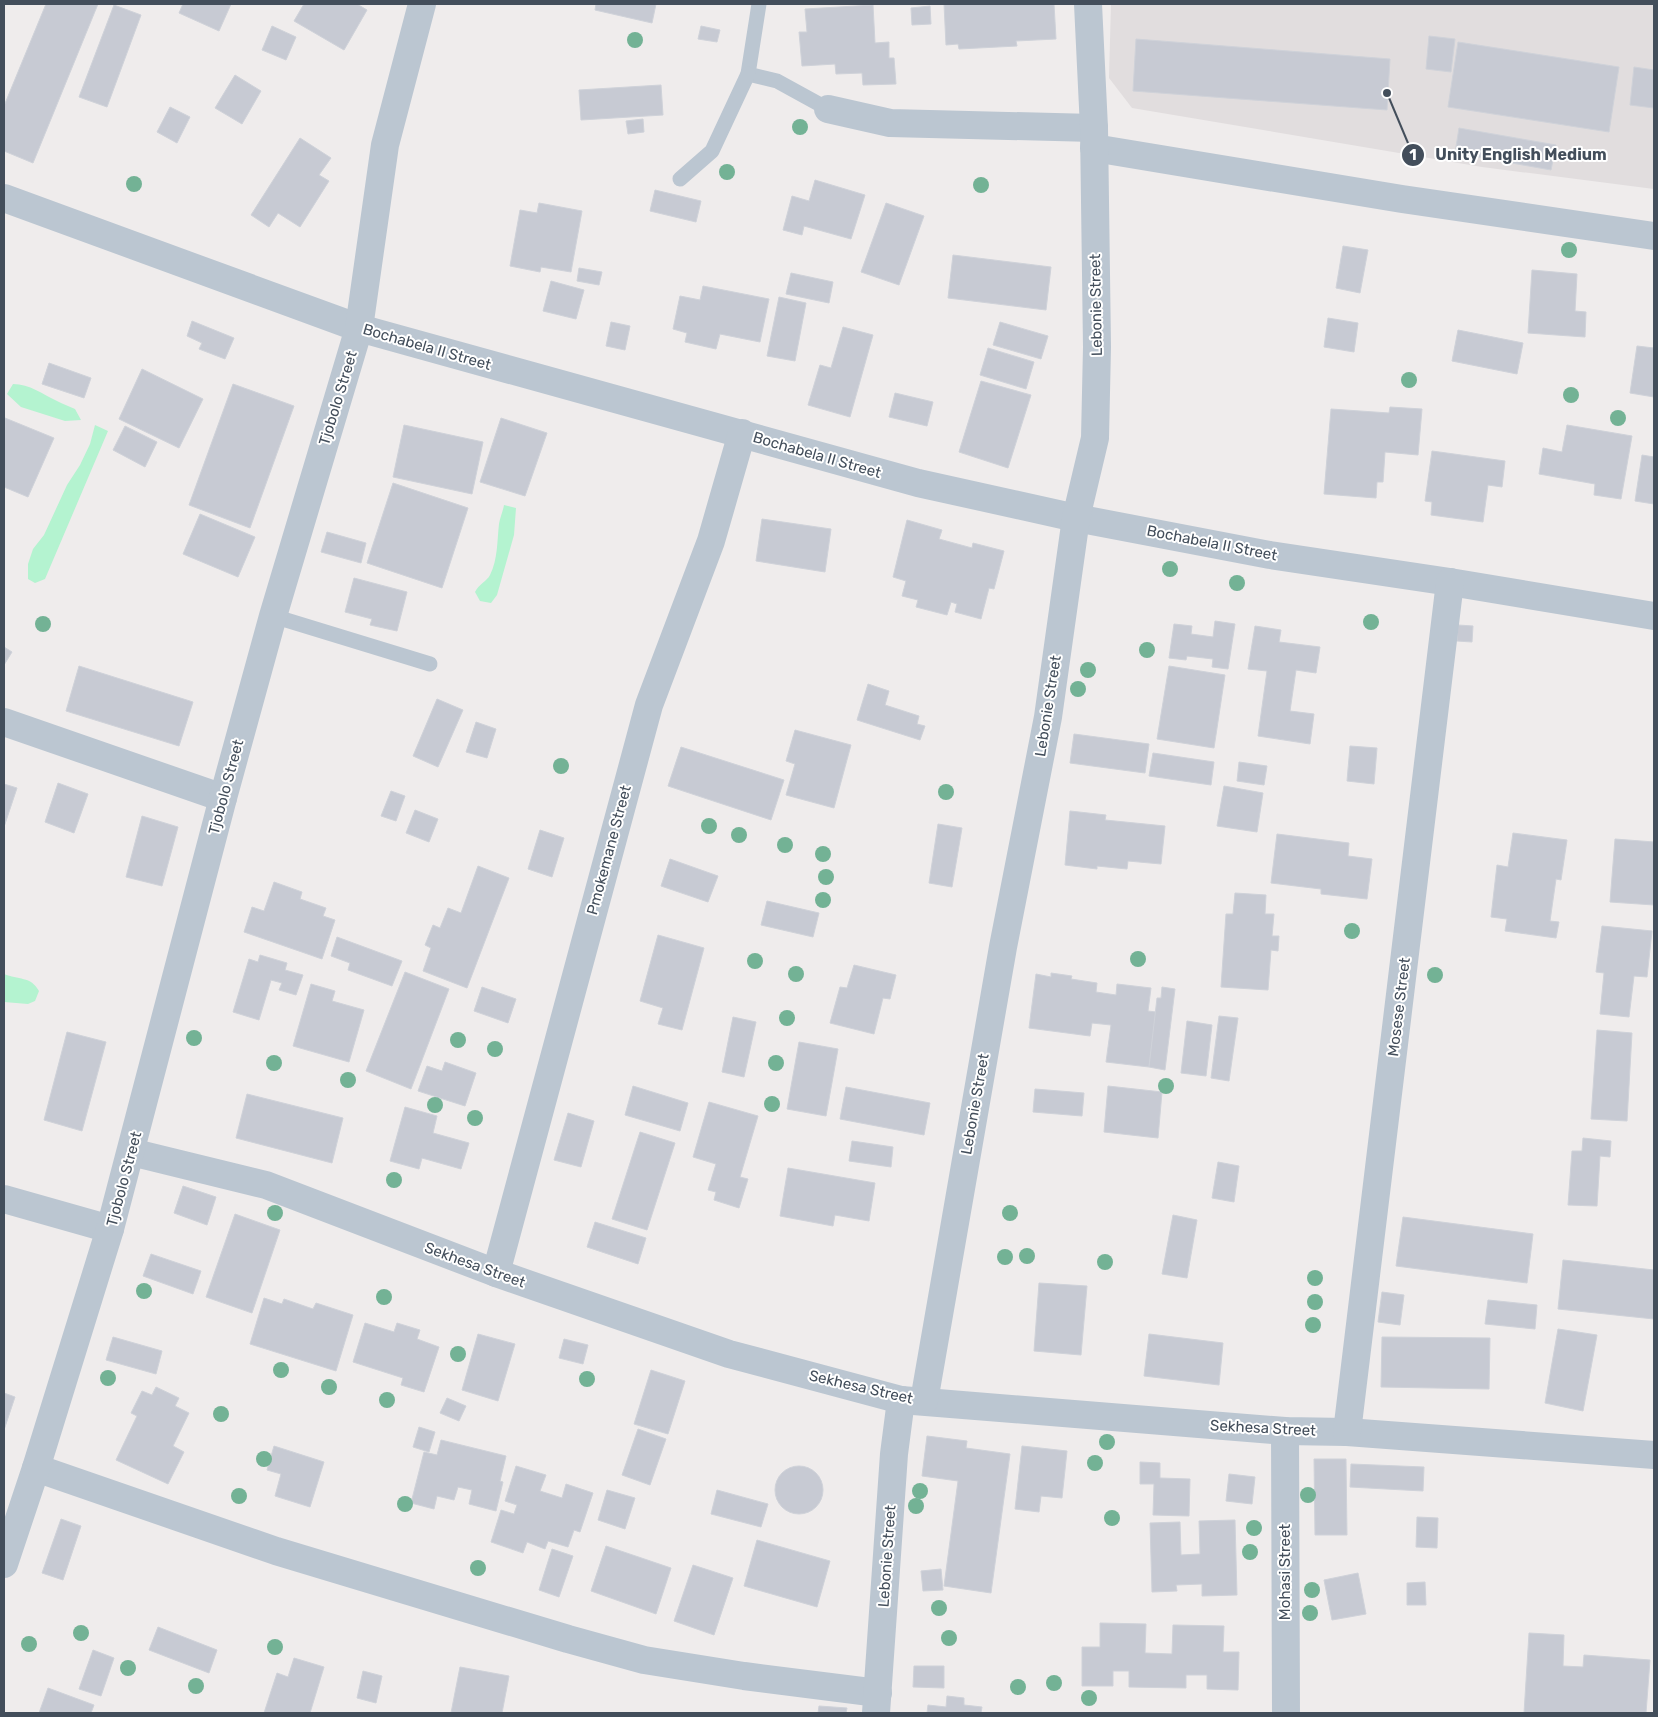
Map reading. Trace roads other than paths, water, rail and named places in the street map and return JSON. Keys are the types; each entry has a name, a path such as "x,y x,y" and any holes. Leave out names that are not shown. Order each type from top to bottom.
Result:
{"street":[{"name":"Tjobolo Street","path":"4,1564 36,1468 110,1229 222,798 273,616 359,328 385,145 422,4"},
{"name":"Lebonie Street","path":"877,1703 894,1454 913,1401 1048,717 1076,518 1095,438 1097,347 1094,138 1088,4"},
{"path":"828,109 890,123 1094,138 1402,199 1654,236"},
{"name":"Bochabela II Street","path":"4,198 359,328 918,483 1076,518 1270,555 1450,582 1654,616"},
{"name":"Pmokemane Street","path":"496,1273 648,705 711,541 742,434"},
{"name":"Mosese Street","path":"1347,1432 1450,582"},
{"path":"4,722 222,798"},
{"name":"Sekhesa Street","path":"131,1152 266,1185 496,1273 729,1354 913,1401 1286,1431 1347,1432 1654,1455"},
{"path":"4,1199 110,1229"},
{"name":"Mohasi Street","path":"1286,1431 1286,1713"},
{"path":"36,1468 276,1551 644,1660 744,1676 877,1703"}],"lane":[{"path":"680,179 712,151 748,74 758,4"},
{"path":"748,74 777,81 828,109"},
{"path":"273,616 430,664"}],"place":[{"name":"Unity English Medium","path":"1387,93"}]}
